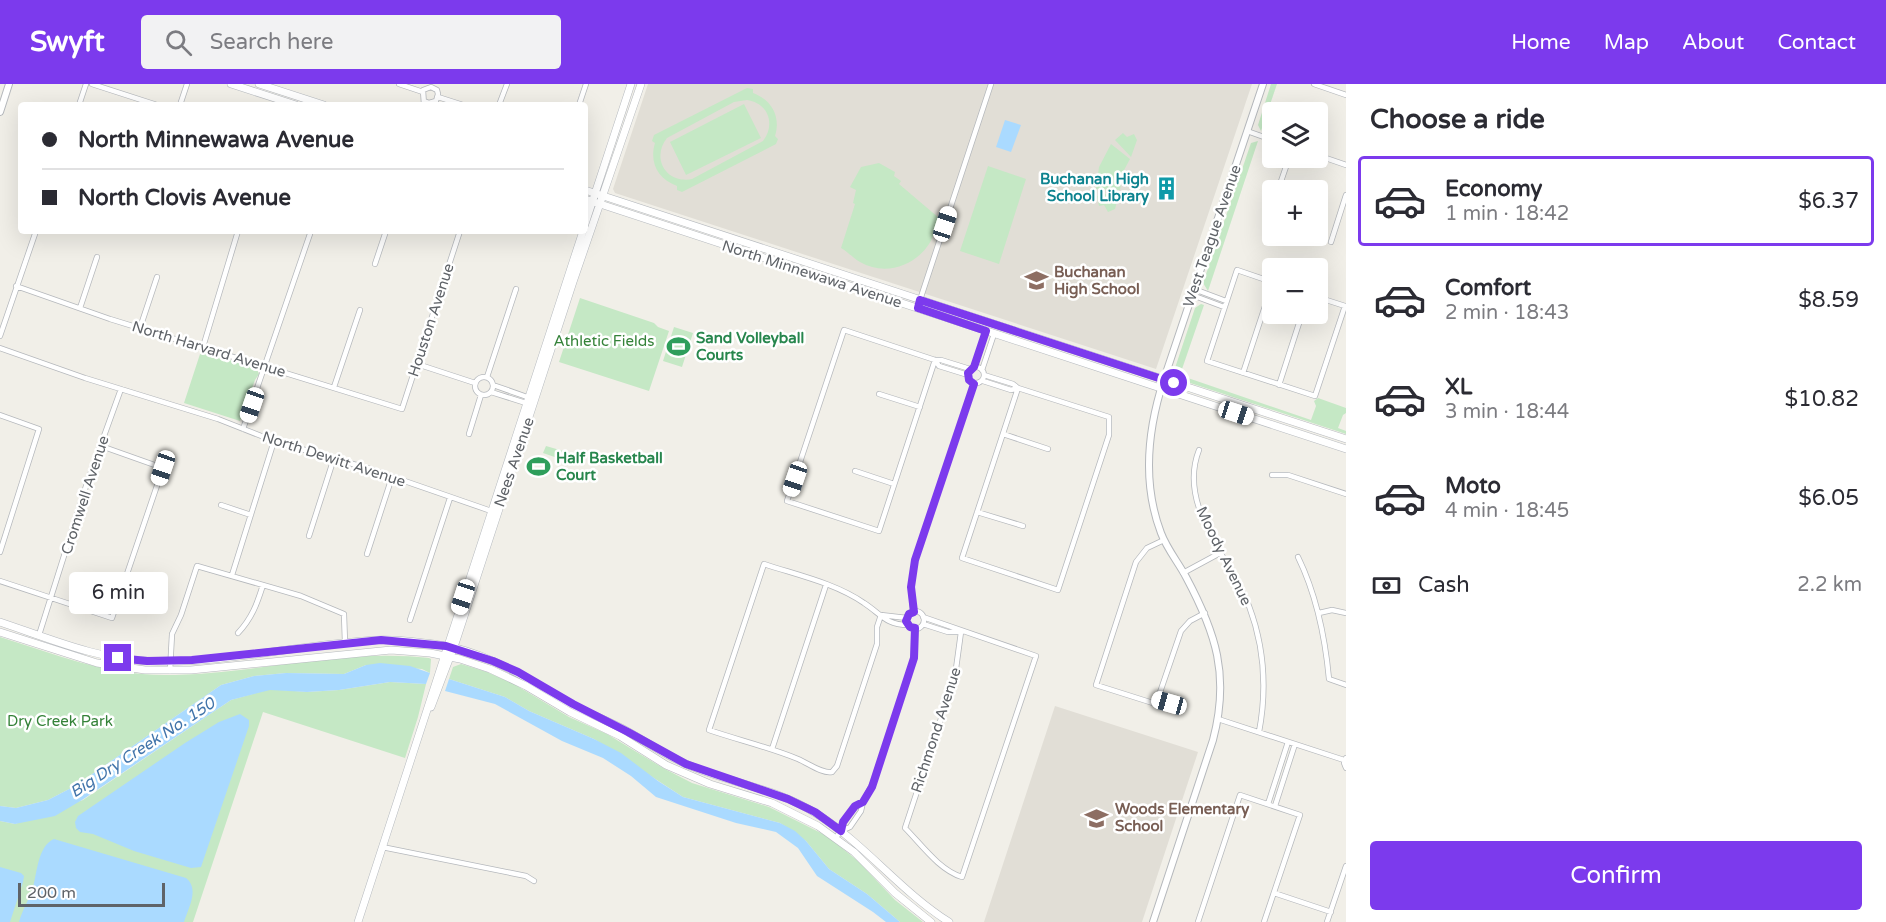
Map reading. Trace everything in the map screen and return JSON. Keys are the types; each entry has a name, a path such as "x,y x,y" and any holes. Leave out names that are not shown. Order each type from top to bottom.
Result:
{"main road":[{"path":"231,84 287,102"},
{"path":"259,84 315,102"},
{"path":"592,202 631,84"},
{"path":"592,202 603,196 641,84"},
{"name":"North Minnewawa Avenue","path":"588,191 1346,439"},
{"name":"North Minnewawa Avenue","path":"592,202 1346,449"},
{"name":"Nees Avenue","path":"531,401 582,234"},
{"name":"Nees Avenue","path":"358,922 425,719 437,693 582,234"},
{"path":"733,248 736,239"},
{"path":"953,320 976,323 1021,338 1027,335"},
{"path":"0,622 101,654 147,661 171,662 381,640 450,647 518,672 686,764 775,794 815,812 867,852 910,894 948,922"},
{"path":"0,627 33,638 39,635"},
{"path":"0,632 98,663 145,670 170,671 391,651 447,656 490,669 620,736 666,765 710,784 772,803 818,826 854,852 895,893 931,922"}],"street":[{"path":"0,112 9,84"},
{"path":"80,102 86,84"},
{"path":"92,84 142,102"},
{"path":"181,102 187,84"},
{"path":"399,84 423,92"},
{"path":"500,102 507,84"},
{"path":"580,102 586,84"},
{"path":"918,308 991,84"},
{"name":"West Teague Avenue","path":"1153,922 1213,740 1218,719 1220,684 1219,662 1214,638 1205,613 1164,540 1153,504 1149,475 1152,419 1263,84"},
{"path":"1314,84 1346,94"},
{"path":"423,92 433,86 437,90 438,97"},
{"path":"423,92 424,102"},
{"path":"433,102 438,97"},
{"path":"438,97 454,102"},
{"path":"1247,131 1262,136"},
{"path":"1328,159 1346,165"},
{"path":"1331,242 1346,195"},
{"path":"0,336 35,234"},
{"path":"203,347 237,234"},
{"path":"243,429 310,234"},
{"path":"375,264 385,234"},
{"name":"Houston Avenue","path":"402,409 459,234"},
{"path":"81,308 97,257"},
{"path":"1262,279 1237,270 1207,361 1315,396 1345,306 1328,301"},
{"path":"140,328 157,277"},
{"name":"North Harvard Avenue","path":"16,286 264,368 402,409"},
{"path":"487,377 516,289"},
{"path":"1193,292 1225,304"},
{"path":"334,387 360,310"},
{"path":"1243,373 1262,314"},
{"path":"0,315 6,317"},
{"path":"1280,385 1299,324"},
{"path":"935,360 879,531 787,501 844,330 935,360 939,366 971,370 1011,390 1018,388 1109,417 1109,435 1058,590 962,558 1018,388"},
{"path":"974,384 969,380 971,370 990,332"},
{"path":"907,622 914,612 911,587 915,560 974,384 983,375 990,332"},
{"name":"North Dewitt Avenue","path":"0,348 156,399 274,441 334,458 494,512"},
{"path":"417,364 475,383"},
{"path":"491,392 492,380 480,377 475,383 476,390 481,394 487,395 491,392 531,401"},
{"path":"493,385 531,401"},
{"name":"Cromwell Avenue","path":"39,635 87,483 121,389"},
{"path":"469,434 481,394"},
{"path":"879,394 920,407"},
{"path":"0,415 39,429 0,552"},
{"path":"1003,434 1048,449"},
{"path":"232,575 274,441"},
{"path":"0,581 112,618 163,468 101,446"},
{"name":"Moody Avenue","path":"1199,450 1194,469 1196,497 1205,524 1250,609 1260,645 1263,692 1259,732"},
{"path":"309,536 334,458"},
{"path":"855,471 894,484"},
{"path":"1272,475 1288,475 1346,494"},
{"path":"367,554 392,477"},
{"path":"410,620 450,498"},
{"path":"221,505 251,515"},
{"path":"977,512 1023,526"},
{"path":"1164,540 1147,548 1136,562 1096,685 1157,702 1169,703"},
{"path":"1184,573 1220,553"},
{"path":"1298,556 1306,572 1319,613 1329,680 1346,685"},
{"path":"836,838 841,831 850,827 861,811 874,781 909,674 916,645 915,628 907,622 890,623 884,620 881,615 857,598 764,564 709,730 772,749 825,772 832,772 835,769 877,644 877,627 881,615"},
{"path":"170,671 172,634 181,615 197,566 301,596 344,614 345,643"},
{"path":"238,633 255,610 263,585"},
{"path":"772,749 826,585"},
{"path":"1319,613 1332,610 1346,613"},
{"path":"914,612 962,632"},
{"path":"1157,702 1181,631 1190,621 1205,613"},
{"path":"923,617 923,624"},
{"path":"915,628 923,624 948,632 962,632"},
{"name":"Richmond Avenue","path":"962,632 1036,656 962,877 940,863 904,828 955,676 962,632"},
{"path":"1218,719 1345,759 1346,768"},
{"path":"1268,804 1288,742"},
{"path":"1275,806 1295,744"},
{"path":"1198,922 1240,795 1300,815 1264,922"},
{"path":"382,847 526,876 534,881"},
{"path":"1328,922 1346,866"},
{"path":"1274,893 1331,912"}],"shaded area":[{"name":"Buchanan High School","path":"648,84 1252,84 1156,369 615,193 613,189"},
{"name":"Woods Elementary School","path":"1055,706 1198,752 1142,922 984,922"}],"green space":[{"path":"1271,84 1277,84 1271,102 1265,102"},
{"path":"747,88 753,89 753,93 770,105 776,116 775,136 778,139 776,144 682,192 660,175 654,164 655,143 652,141 654,135","holes":["747,100 760,105 768,115 769,128 763,141 692,179 675,178 664,168 660,154 667,138 734,102"]},
{"path":"744,104 761,138 686,175 670,142"},
{"path":"1262,112 1261,131 1258,125"},
{"path":"1123,133 1127,137 1134,134 1137,140 1131,157 1115,140"},
{"path":"1258,141 1208,291 1203,283 1251,143"},
{"path":"1111,144 1130,159 1123,172 1120,190 1096,189 1099,167"},
{"path":"879,163 895,172 894,176 901,181 899,184 939,218 931,241 923,252 907,263 888,269 869,266 841,248 855,204 853,203 856,190 850,187 861,167"},
{"path":"988,166 1026,179 999,264 960,251"},
{"path":"1120,191 1115,209 1108,212 1104,205 1099,206 1097,196"},
{"name":"Athletic Fields","path":"580,298 654,323 669,331 649,391 559,362"},
{"path":"1201,304 1204,305 1181,372 1182,376 1311,420 1316,406 1314,401 1318,398 1346,408 1346,413 1338,428 1346,431 1346,434 1178,379 1174,371 1195,308"},
{"name":"Sand Volleyball Courts","path":"674,327 693,333 682,367 663,361"},
{"path":"201,351 256,367 259,374 240,421 184,403"},
{"path":"546,446 577,455 572,463 543,453"},
{"name":"Dry Creek Park","path":"0,637 80,662 143,674 197,674 362,656 431,659 430,673 422,669 366,665 344,674 286,673 254,676 221,685 75,786 48,800 16,808 0,806"},
{"path":"461,664 514,684 569,717 607,734 692,783 769,807 827,836 858,861 895,900 923,922 900,922 867,894 829,869 806,841 780,823 683,797 594,739 529,711 505,697 449,679 453,667"},
{"path":"390,682 426,684 405,758 263,712 193,922 0,922 0,821 15,824 83,800 231,700 270,689 307,692 339,690"}],"water":[{"path":"1005,120 1021,125 1011,152 996,147"},
{"name":"Big Dry Creek No. 150","path":"380,663 410,666 430,673 426,684 390,682 339,690 307,692 270,690 231,700 55,816 15,824 0,821 0,806 16,808 48,800 75,786 221,685 254,676 286,673 344,674 366,665"},
{"path":"449,679 505,697 529,711 594,739 621,753 683,797 780,823 795,831 829,869 867,894 900,922 886,922 817,876 798,848 776,832 736,823 656,797 631,776 603,758 562,741 495,704 445,691"},
{"path":"240,714 249,720 249,726 201,867 191,868 134,851 93,834 80,832 76,828 75,822 78,816 185,743 219,722"},
{"path":"54,839 186,878 190,882 193,893 184,922 19,922 32,891 38,862 44,848"},
{"path":"0,867 24,876 10,922 0,922"}],"place":[{"name":"Buchanan High School Library","path":"1167,188"},
{"name":"Buchanan High School","path":"1036,281"},
{"name":"Sand Volleyball Courts","path":"678,347"},
{"name":"Half Basketball Court","path":"538,467"},
{"name":"Woods Elementary School","path":"1097,818"}],"route":[{"path":"118,658 171,662 381,640 446,646 493,661 518,672 686,764 788,799 815,812 841,831 843,822 855,806 863,802 872,787 914,658 915,628 910,627 906,621 909,614 914,612 912,573 974,384 969,380 968,373 974,367 986,331 918,308 920,300 1174,383"}]}
